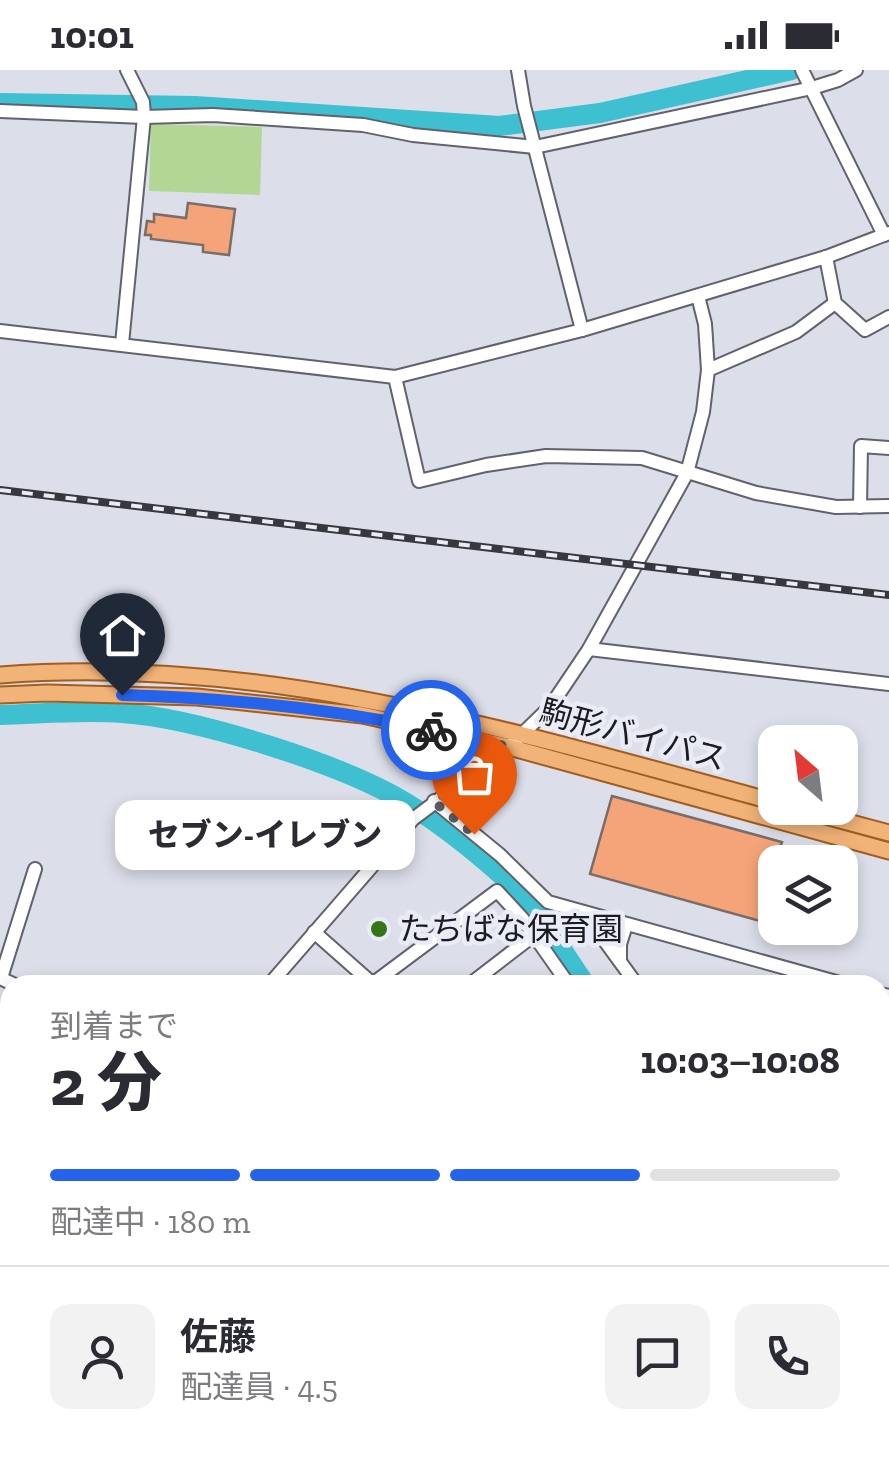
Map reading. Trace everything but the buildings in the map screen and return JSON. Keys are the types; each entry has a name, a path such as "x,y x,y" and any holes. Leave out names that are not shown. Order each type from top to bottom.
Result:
{"main road":[{"name":"駒形バイパス","path":"0,675 199,675 370,700 521,734 758,797"},
{"name":"駒形バイパス","path":"0,695 197,697 362,715 509,747 889,851"},
{"path":"858,825 889,833"}],"street":[{"path":"122,344 143,110 127,70"},
{"path":"518,70 582,330"},
{"path":"0,331 396,377 582,330 826,257 887,234 802,70"},
{"path":"0,111 143,110 362,122 413,136 535,146 812,88 856,70"},
{"path":"826,257 835,304 866,330 889,318"},
{"path":"277,975 413,820 509,747 550,707 589,649 687,473 703,412 708,370 705,324 698,296"},
{"path":"708,370 796,332 835,304"},
{"path":"396,377 419,481 546,456 642,458 756,493 836,507 889,506"},
{"path":"860,506 861,446 889,448"},
{"path":"589,649 889,684"},
{"path":"432,804 511,865 548,902 811,975"},
{"path":"1,975 35,869"},
{"path":"385,975 493,892 502,894 561,975"},
{"path":"600,918 598,931 630,975"},
{"path":"620,960 626,925"},
{"path":"314,932 361,975"},
{"path":"482,975 534,935"}],"green space":[{"path":"151,124 262,127 260,195 149,191"}],"waterway":[{"path":"0,103 195,106 499,126 600,113 792,70"},
{"path":"0,715 92,712 153,717 268,745 378,787 432,820 508,881 540,918 579,975"}],"railway":[{"path":"0,490 889,595"}],"way so far":[{"path":"431,730 509,747 434,802 474,834"}],"place":[{"name":"セブン-イレブン","path":"474,834"},
{"name":"たちばな保育園","path":"379,929"}],"route":[{"path":"122,695 197,697 362,715 431,730"}]}
